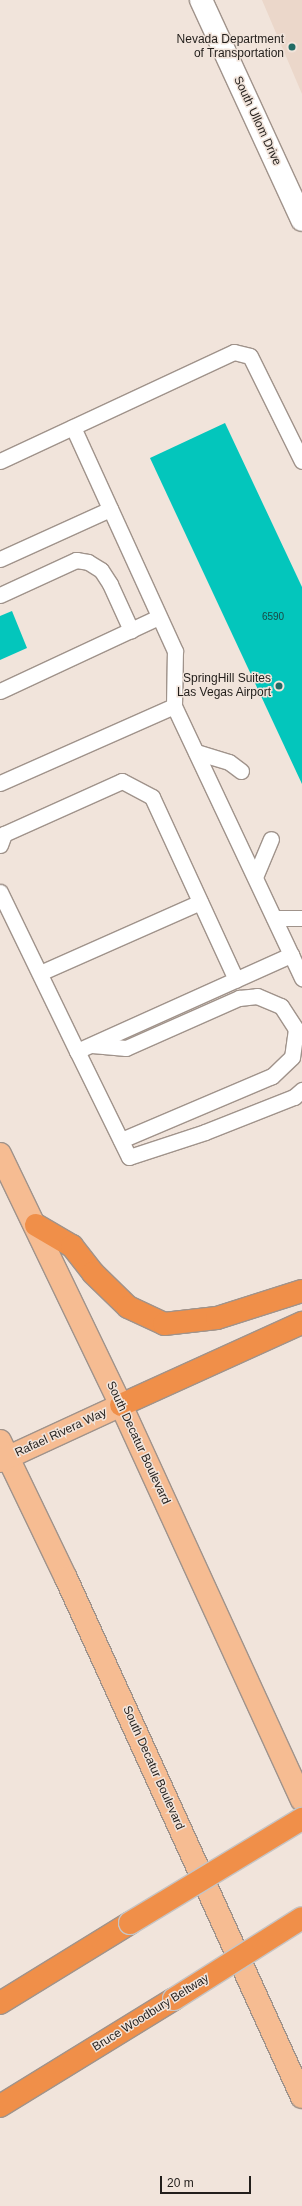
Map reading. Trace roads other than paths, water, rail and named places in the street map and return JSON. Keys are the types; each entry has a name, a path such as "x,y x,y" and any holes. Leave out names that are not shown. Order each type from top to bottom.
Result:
{"highway":[{"path":"36,1225 72,1246 93,1273 128,1307 164,1324 217,1318 302,1291"},
{"path":"121,1404 302,1323"},
{"path":"0,2003 302,1819"},
{"name":"Bruce Woodbury Beltway","path":"0,2106 302,1918"}],"main road":[{"name":"South Decatur Boulevard","path":"0,1154 36,1225 121,1404 302,1800"},
{"name":"Rafael Rivera Way","path":"2,1453 121,1404"},
{"name":"South Decatur Boulevard","path":"2,1453 66,1578 302,2097"}],"street":[{"name":"South Ullom Drive","path":"201,0 302,220"}],"lane":[{"path":"0,461 234,352 250,356 302,462"},
{"path":"73,427 175,651 174,706 302,978"},
{"path":"0,559 110,509"},
{"path":"0,595 76,560 88,562 101,570 110,584 131,630"},
{"path":"0,691 159,617"},
{"path":"0,783 174,706"},
{"path":"196,752 228,762 241,771"},
{"path":"0,845 4,834 122,781 152,797 236,980"},
{"path":"255,877 271,839"},
{"path":"0,892 129,1157 205,1132 294,1097 302,1090"},
{"path":"40,973 200,902"},
{"path":"274,918 302,918"},
{"path":"77,1051 291,955"},
{"path":"92,1045 126,1048 239,998 257,996 281,1006 296,1029 292,1058 272,1076 121,1140"}],"place":[{"name":"Nevada Department of Transportation","path":"292,47"},
{"name":"SpringHill Suites Las Vegas Airport","path":"279,686"}]}
